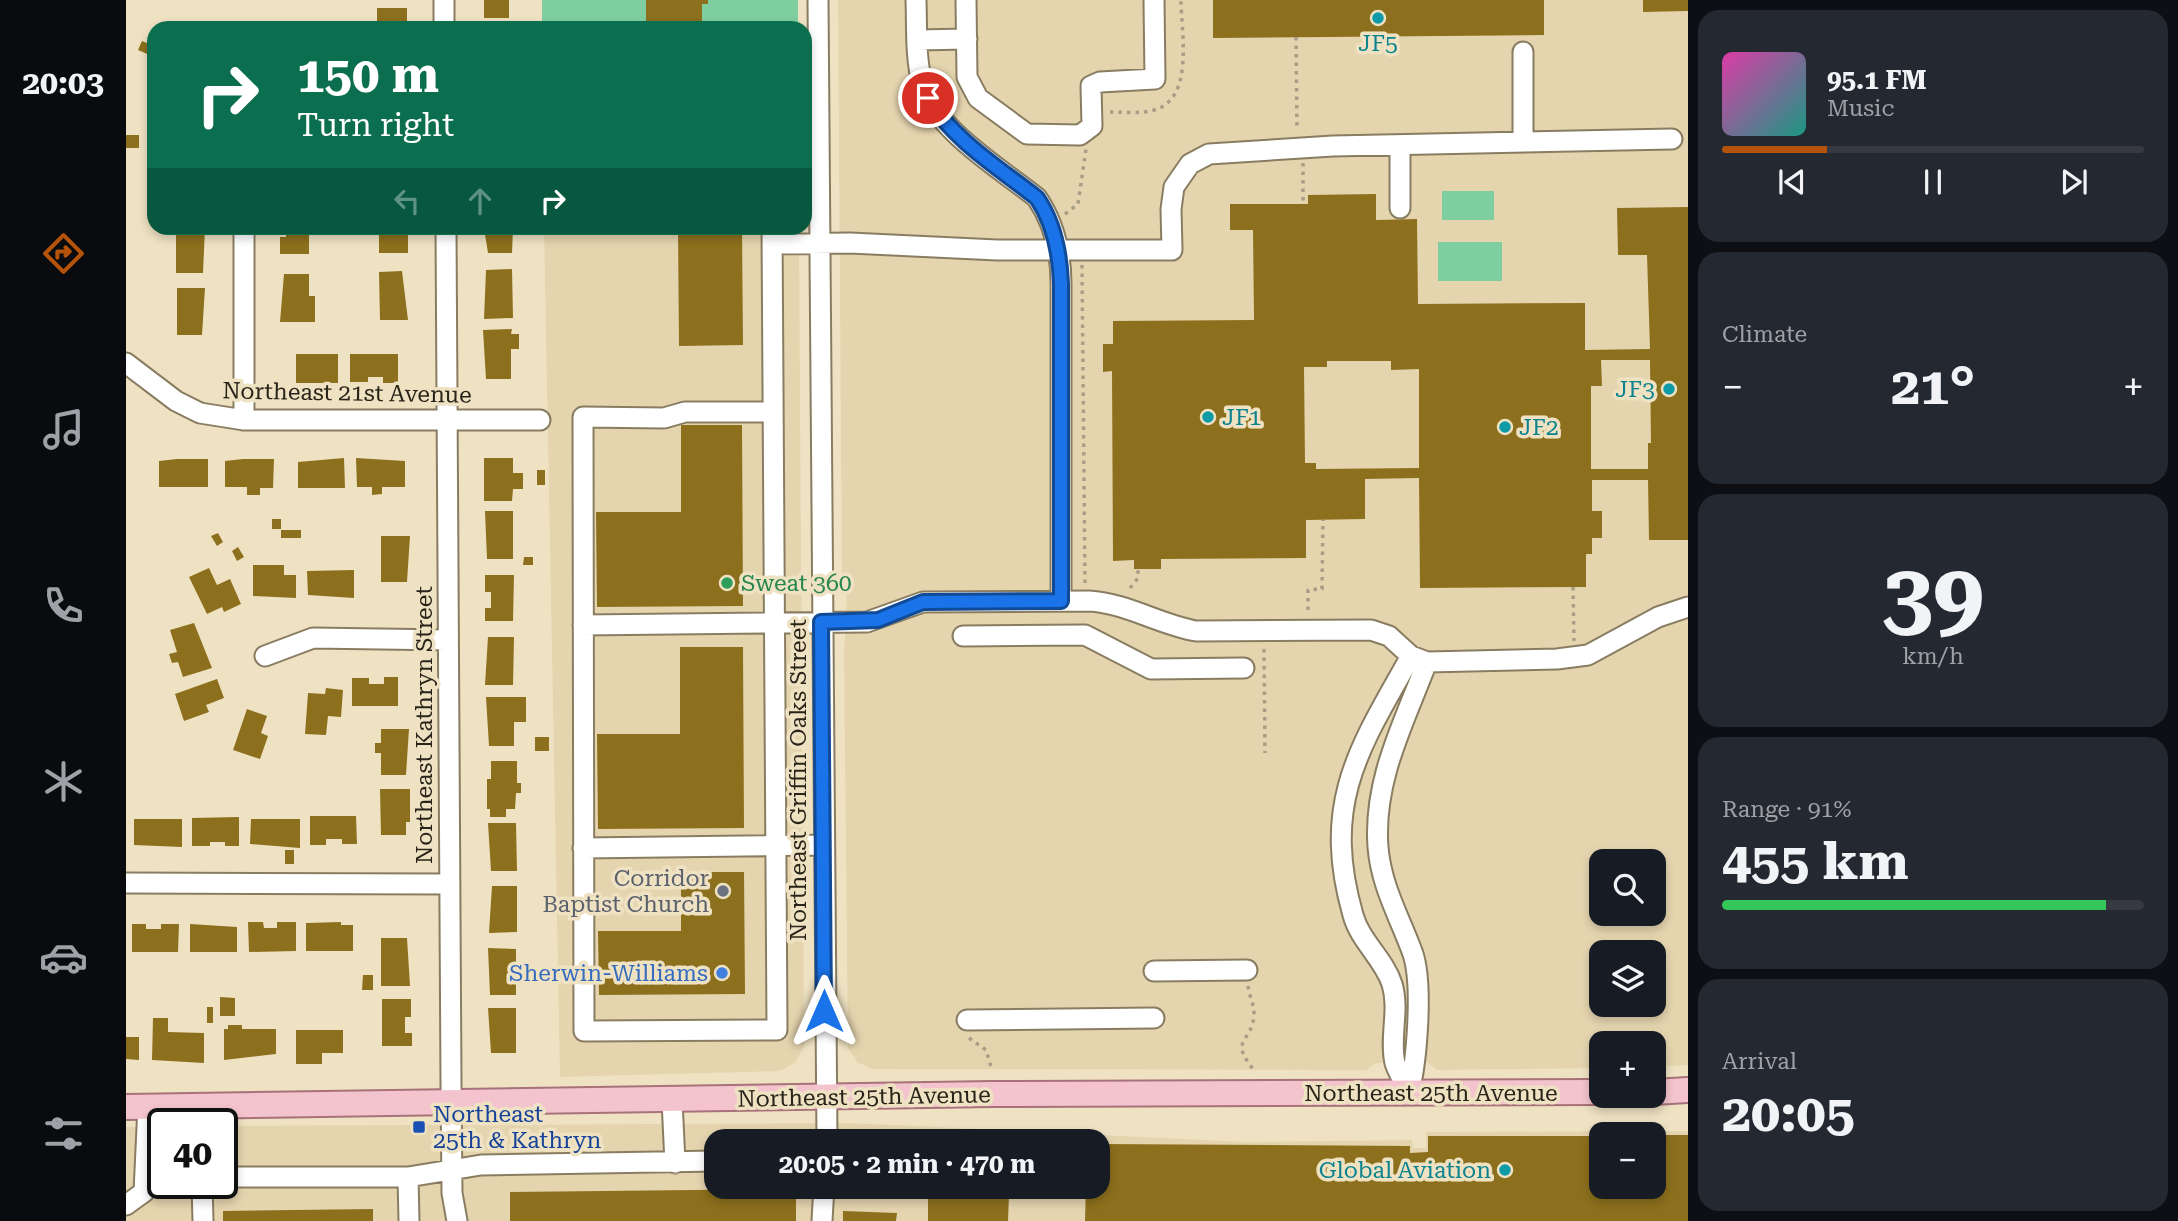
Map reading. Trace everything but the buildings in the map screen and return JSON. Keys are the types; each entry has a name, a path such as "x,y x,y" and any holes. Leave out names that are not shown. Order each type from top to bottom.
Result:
{"main road":[{"path":"1666,1091 1688,1090"},
{"name":"Northeast 25th Avenue","path":"238,1113 451,1104 827,1097 1589,1092"}],"street":[{"path":"444,0 444,21"},
{"name":"Northeast Griffin Oaks Street","path":"818,0 812,130 820,244 827,1129"},
{"path":"916,0 917,40 923,86 938,114 959,136 1037,198 1046,212 1058,250 1061,284 1061,601"},
{"path":"966,0 967,77 978,98 1027,134 1080,135 1088,132 1092,126 1100,84 1155,79 1154,0"},
{"path":"917,40 967,39"},
{"path":"1522,52 1523,142"},
{"path":"773,412 685,412 664,418 583,417 584,1031 777,1030 772,236 820,244 1172,250 1171,209 1174,187 1190,164 1209,154 1400,145 1672,139"},
{"path":"1400,145 1400,208"},
{"path":"244,235 244,420"},
{"name":"Northeast Kathryn Street","path":"446,235 451,1104 452,1172 457,1221"},
{"name":"Northeast 21st Avenue","path":"126,363 176,401 200,413 244,420 540,420"},
{"path":"583,625 774,624 878,620 923,602 1061,601 1114,604 1177,628 1196,631 1371,630 1389,636 1419,659 1588,655 1658,617 1688,607"},
{"path":"963,636 1085,635 1151,669 1244,668"},
{"path":"265,656 313,638 448,640"},
{"path":"1409,1092 1417,1063 1416,966 1383,878 1378,844 1378,819 1391,751 1419,659"},
{"path":"1409,1092 1395,1063 1394,993 1386,972 1353,916 1342,831 1346,791 1361,745 1419,659"},
{"path":"583,848 823,845"},
{"path":"126,883 450,884"},
{"path":"1154,971 1247,970"},
{"path":"967,1020 1154,1018"},
{"path":"672,1100 675,1163"},
{"path":"126,1205 144,1192 137,1107"},
{"path":"238,1177 408,1177 452,1172 481,1165 704,1162"},
{"path":"408,1177 409,1221"},
{"path":"202,1199 202,1221"},
{"path":"822,1221 823,1199"}],"path":[{"path":"1102,112 1155,110 1178,92 1181,82 1181,0"},
{"path":"1296,37 1297,134"},
{"path":"1063,215 1071,212 1078,204 1085,151 1093,143"},
{"path":"1303,161 1303,204"},
{"path":"1082,250 1085,585"},
{"path":"1308,610 1308,590 1322,589 1322,520"},
{"path":"1130,588 1139,578 1139,569"},
{"path":"1573,587 1574,643"},
{"path":"1264,631 1265,753"},
{"path":"1247,970 1254,1016 1240,1047 1242,1057 1253,1069"},
{"path":"967,1020 967,1034 986,1050 992,1070"}],"shaded area":[{"path":"838,0 1688,0 1688,1065 1666,1066 1666,1031 1589,1031 1589,1068 1437,1070 1427,1062 1375,1063 1367,1070 872,1069 857,1062 848,1048 844,655 847,597 842,586"},
{"path":"544,235 799,235 804,1046 796,1062 780,1071 560,1077"},
{"path":"849,1123 974,1129 704,1129 704,1199 1110,1199 1110,1135 1246,1142 1412,1140 1413,1148 1426,1148 1426,1132 1589,1131 1589,1199 1666,1199 1666,1131 1688,1131 1688,1221 126,1221 126,1127 147,1127 147,1199 238,1199 238,1126"}],"green space":[{"path":"542,0 798,0 798,21 542,21"},
{"path":"1442,191 1494,191 1494,220 1442,220"},
{"path":"1438,242 1502,242 1502,281 1438,281"}],"place":[{"name":"JF5","path":"1378,18"},
{"name":"JF3","path":"1669,389"},
{"name":"JF1","path":"1208,417"},
{"name":"JF2","path":"1505,427"},
{"name":"Sweat 360","path":"727,583"},
{"name":"Corridor Baptist Church","path":"723,891"},
{"name":"Sherwin-Williams","path":"722,973"},
{"name":"Northeast 25th & Kathryn","path":"419,1127"},
{"name":"Global Aviation","path":"1505,1170"}],"route":[{"path":"824,1011 821,622 878,620 923,602 1061,601 1061,271 1051,223 1037,198 959,136 938,114 928,98"}]}
